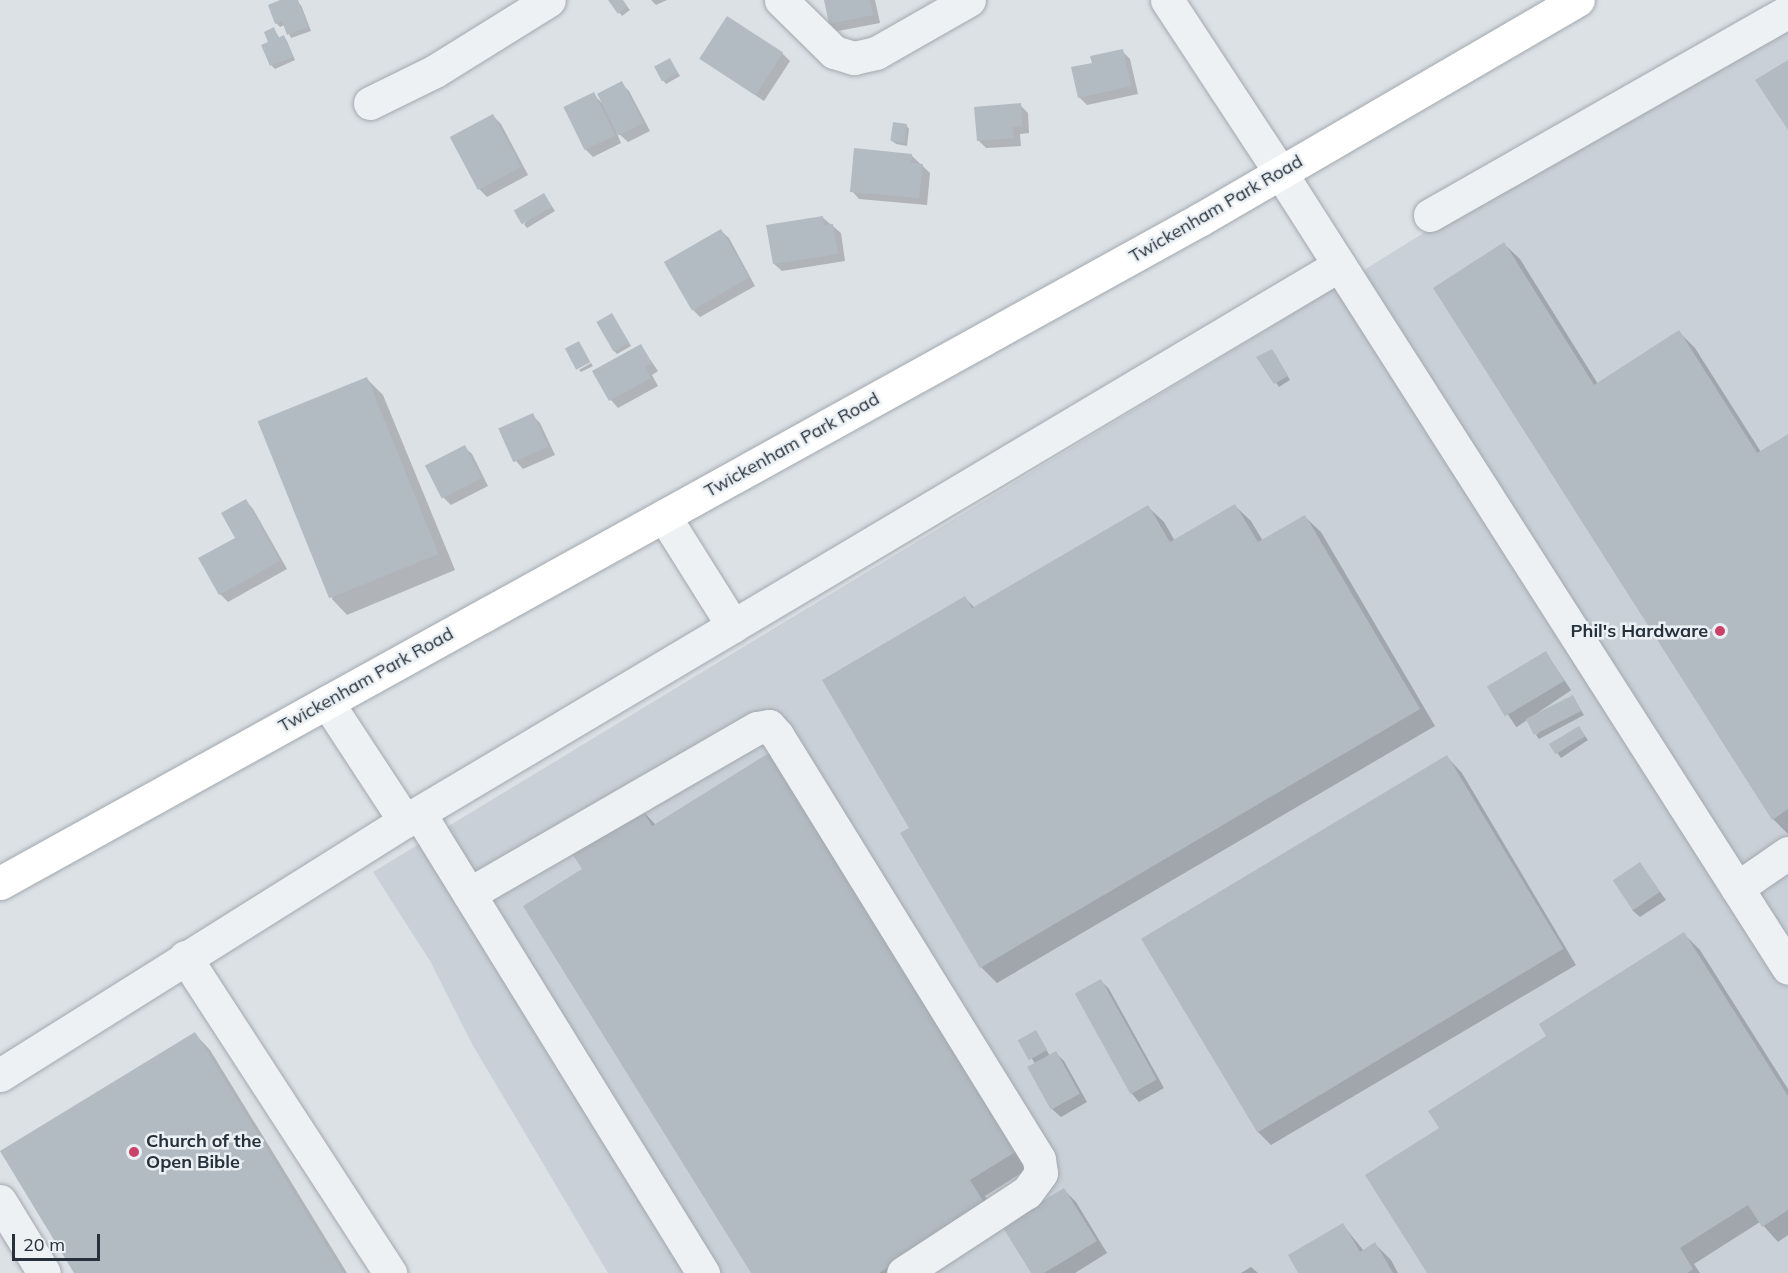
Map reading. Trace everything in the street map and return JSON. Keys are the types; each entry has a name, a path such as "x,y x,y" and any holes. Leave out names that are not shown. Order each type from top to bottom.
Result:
{"main road":[{"name":"Twickenham Park Road","path":"0,883 1191,225 1578,0"}],"street":[{"path":"370,103 435,71 549,0"},
{"path":"781,0 834,52 854,58 876,53 969,0"},
{"path":"1167,0 1280,172 1788,968"},
{"path":"1430,215 1788,12"},
{"path":"0,1075 185,957 412,817 1339,265"},
{"path":"664,516 733,626"},
{"path":"327,702 469,894 703,1273"},
{"path":"469,894 757,728 768,726 777,735 1039,1159 1041,1173 1027,1192 903,1273"},
{"path":"1737,888 1788,853"},
{"path":"185,957 390,1273"},
{"path":"0,1201 44,1273"}],"shaded area":[{"path":"1788,6 1788,1273 608,1273 472,1044 430,961 373,872 1348,280"}],"building":[{"path":"280,0 298,0 308,27 287,35 282,21 275,24 268,5"},
{"path":"608,0 623,0 627,6 618,14"},
{"path":"824,0 870,0 873,15 829,24"},
{"path":"727,16 783,52 755,95 699,59"},
{"path":"274,27 278,38 284,35 293,57 270,66 261,45 268,42 264,32"},
{"path":"1123,49 1131,86 1078,98 1071,67 1092,63 1090,56"},
{"path":"670,58 678,73 662,81 654,66"},
{"path":"1788,60 1788,130 1755,80"},
{"path":"622,81 643,123 618,136 597,94"},
{"path":"594,92 615,135 584,150 563,107"},
{"path":"1021,103 1022,126 1013,127 1014,138 977,141 974,107"},
{"path":"493,114 521,167 478,190 450,137"},
{"path":"893,122 907,124 904,143 890,141"},
{"path":"854,148 912,154 911,163 923,164 919,198 850,192"},
{"path":"544,193 552,207 522,224 514,210"},
{"path":"823,216 824,225 833,224 838,254 773,264 766,225"},
{"path":"721,229 749,277 692,310 664,262"},
{"name":"Phil's Hardware","path":"1504,242 1594,385 1679,330 1757,453 1788,434 1788,809 1772,820 1433,288"},
{"path":"612,313 629,342 613,351 596,322"},
{"path":"579,341 590,362 576,370 565,349"},
{"path":"641,344 652,363 645,367 651,378 609,401 592,371"},
{"path":"1272,349 1288,376 1274,384 1256,357"},
{"path":"367,377 439,554 329,598 258,421"},
{"path":"533,413 548,447 513,462 498,428"},
{"path":"465,445 482,478 442,498 425,465"},
{"path":"246,499 280,561 219,595 198,558 235,538 221,513"},
{"path":"1235,504 1258,542 1305,515 1420,709 980,968 900,833 909,828 822,680 965,596 972,608 1148,505 1170,542"},
{"path":"1546,651 1564,681 1505,717 1487,687"},
{"path":"1573,695 1581,711 1534,735 1526,719"},
{"path":"1579,726 1585,736 1555,754 1549,744"},
{"path":"780,746 1028,1144 970,1180 986,1206 879,1273 751,1273 523,906 582,869 569,849 639,805 652,826"},
{"path":"1447,755 1563,949 1257,1133 1141,939"},
{"path":"1640,862 1660,892 1633,910 1613,880"},
{"path":"1684,932 1788,1096 1788,1210 1762,1227 1748,1205 1680,1248 1693,1269 1687,1273 1427,1273 1365,1175 1439,1128 1428,1111 1546,1036 1539,1024"},
{"path":"1101,979 1157,1080 1131,1094 1075,994"},
{"path":"1036,1030 1047,1050 1029,1060 1018,1040"},
{"name":"Church of the Open Bible","path":"195,1032 343,1273 74,1273 0,1151"},
{"path":"1056,1051 1080,1094 1051,1110 1027,1067"},
{"path":"1064,1188 1097,1241 1044,1273 1031,1273 1002,1226"},
{"path":"1343,1223 1360,1252 1375,1242 1393,1273 1298,1273 1288,1255"}],"place":[{"name":"Phil's Hardware","path":"1720,631"},
{"name":"Church of the Open Bible","path":"134,1152"}]}
